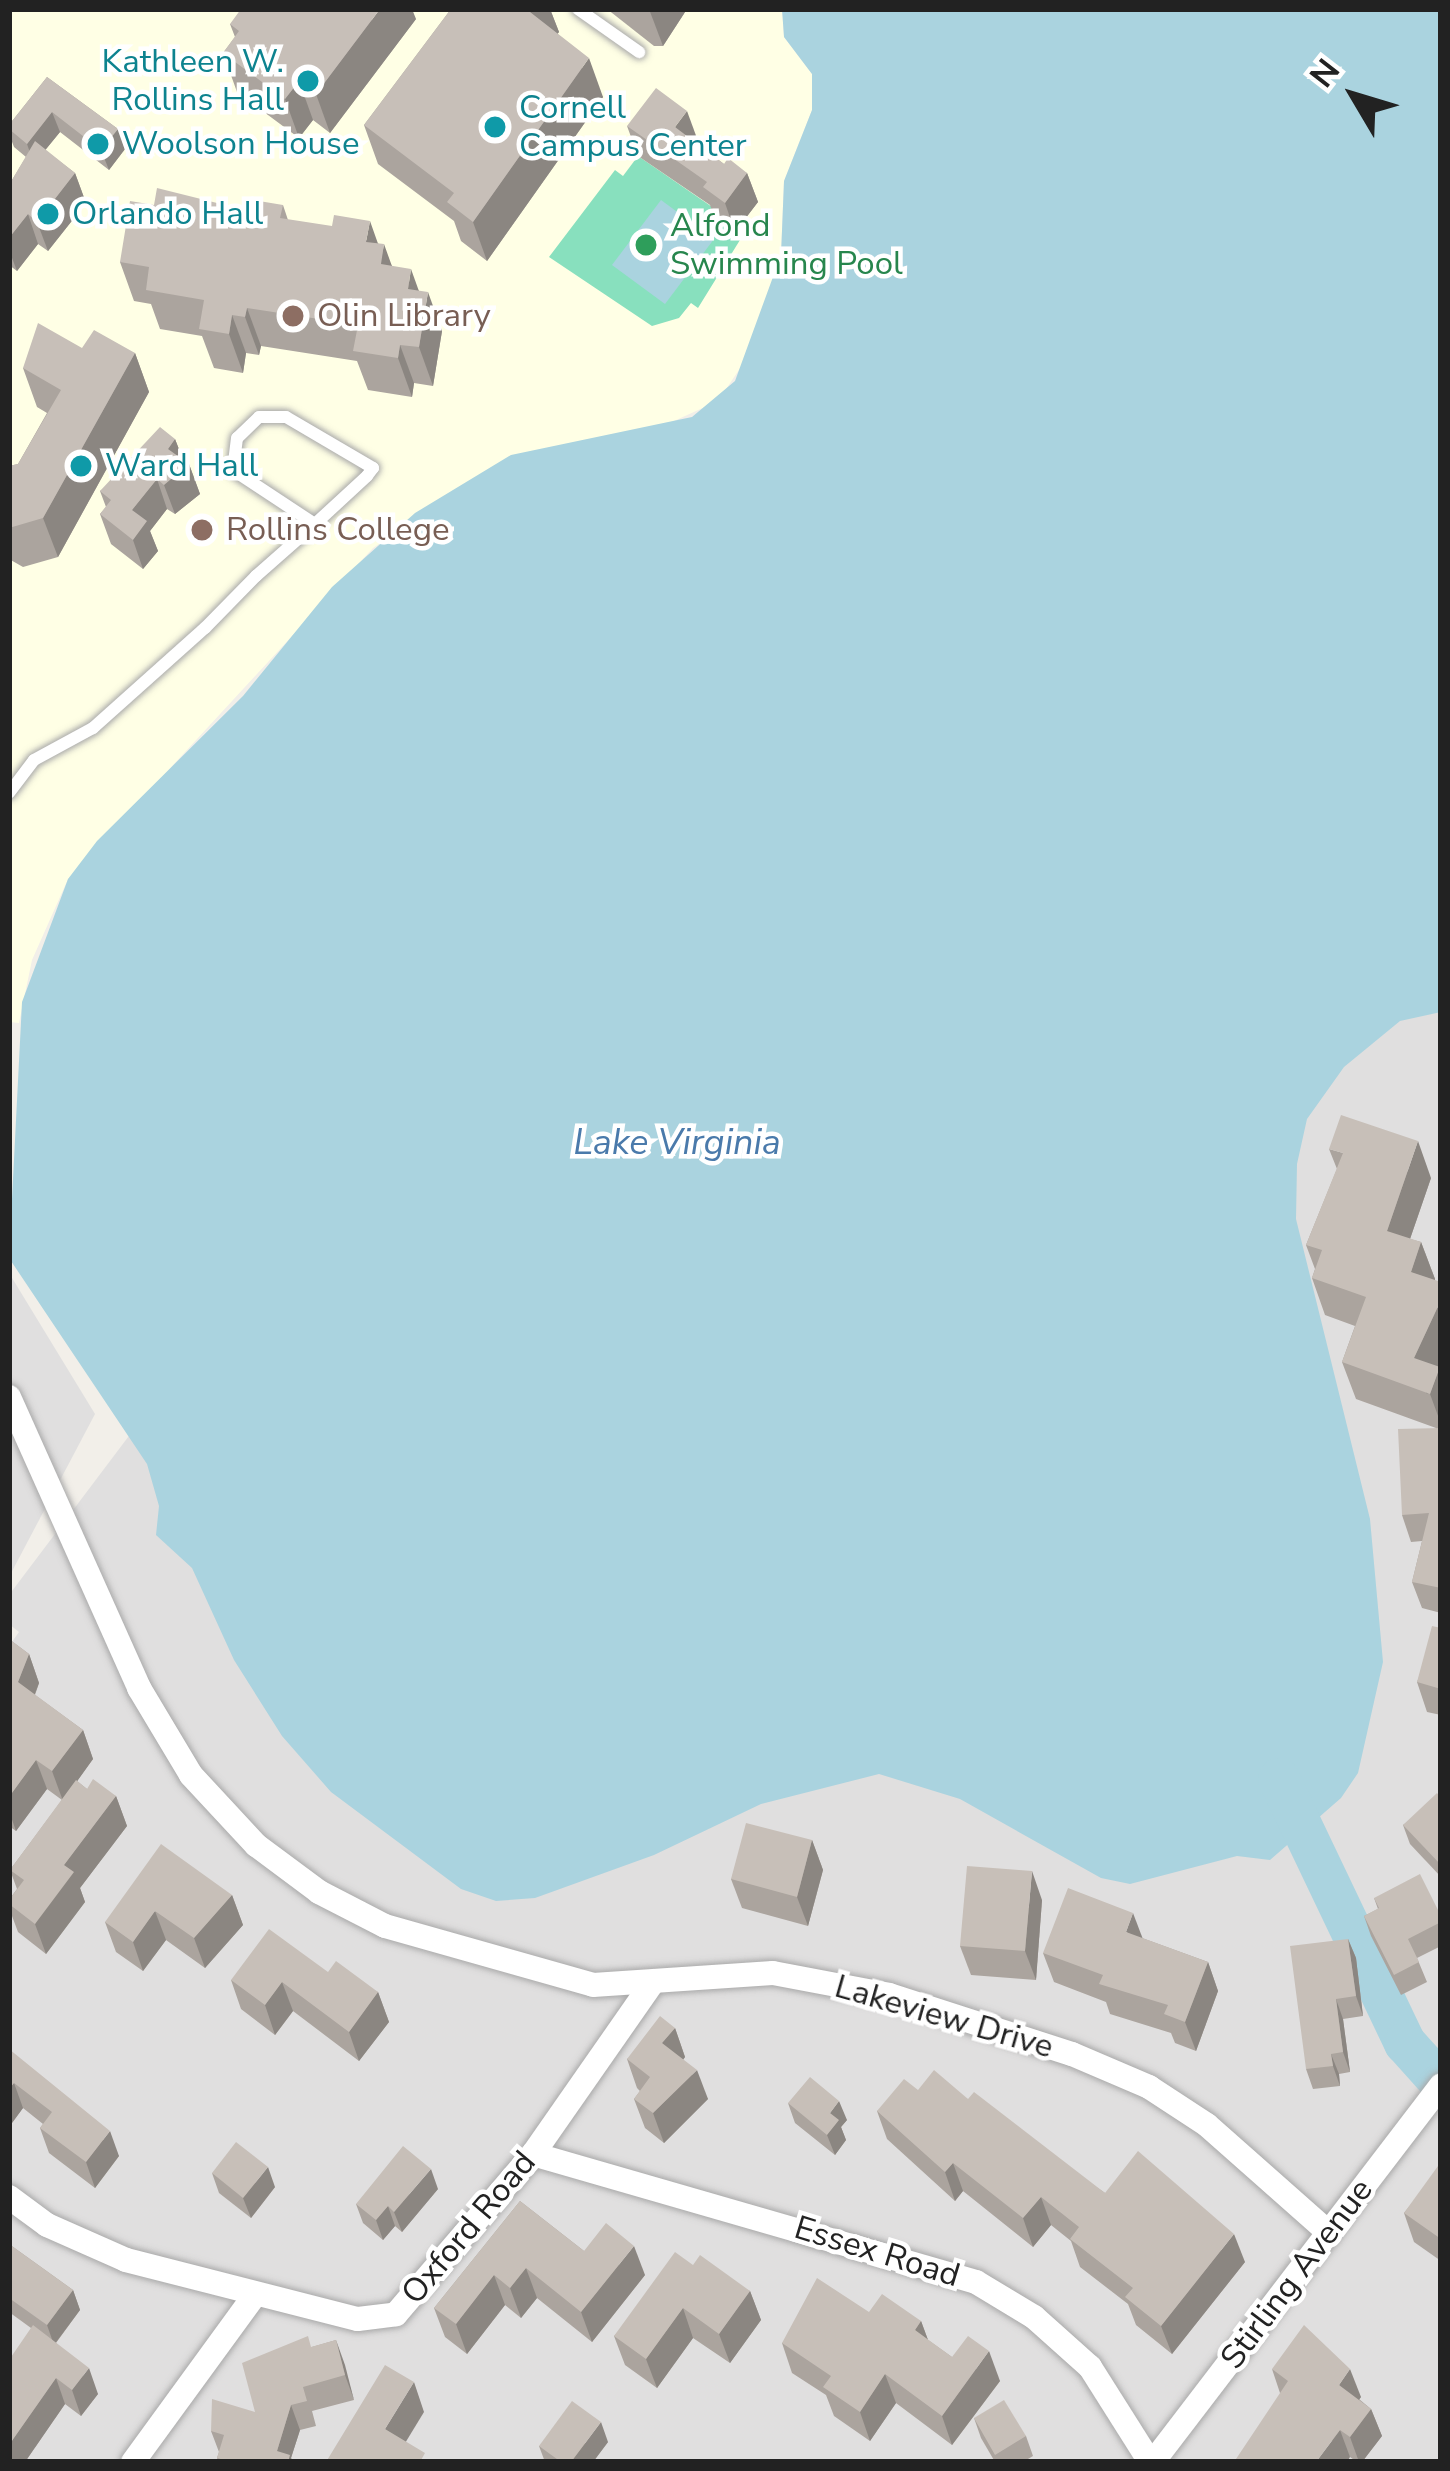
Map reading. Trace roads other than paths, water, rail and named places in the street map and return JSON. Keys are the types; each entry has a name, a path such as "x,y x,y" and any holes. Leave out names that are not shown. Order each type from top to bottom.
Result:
{"street":[{"name":"Lakeview Drive","path":"9,1397 139,1688 191,1774 256,1845 319,1892 385,1926 593,1985 773,1973 889,1995 1072,2054 1149,2087 1207,2125 1329,2233"},
{"name":"Oxford Road","path":"9,2197 46,2225 126,2260 358,2319 396,2314 533,2153 653,1982"},
{"name":"Stirling Avenue","path":"1151,2462 1436,2092"},
{"name":"Essex Road","path":"533,2153 976,2282 1034,2317 1090,2367 1151,2462"},
{"path":"133,2462 254,2296"}],"lane":[{"path":"578,9 639,52"},
{"path":"9,793 34,760 93,728 315,524 373,468 286,417 259,417 238,438 233,470 315,524"}],"water":[{"name":"Lake Virginia","path":"782,9 1441,9 1441,1012 1400,1021 1344,1067 1307,1119 1297,1164 1296,1219 1370,1519 1383,1662 1358,1773 1341,1798 1270,1860 1237,1856 1130,1884 1101,1878 960,1799 879,1774 761,1804 654,1855 535,1898 496,1901 461,1889 331,1792 282,1736 234,1660 192,1568 156,1535 159,1506 147,1464 9,1258 22,1002 68,879 97,841 243,696 332,587 415,513 511,455 692,417 735,381 781,255 784,181 812,110 812,74 784,37"},
{"name":"Alfond Swimming Pool","path":"661,200 714,239 665,304 612,265"}],"waterway":[{"path":"1279,1779 1405,2043 1441,2083"}],"place":[{"name":"Kathleen W. Rollins Hall","path":"308,81"},
{"name":"Cornell Campus Center","path":"495,127"},
{"name":"Woolson House","path":"98,144"},
{"name":"Orlando Hall","path":"48,214"},
{"name":"Alfond Swimming Pool","path":"646,245"},
{"name":"Olin Library","path":"293,316"},
{"name":"Ward Hall","path":"81,466"},
{"name":"Rollins College","path":"202,530"}]}
